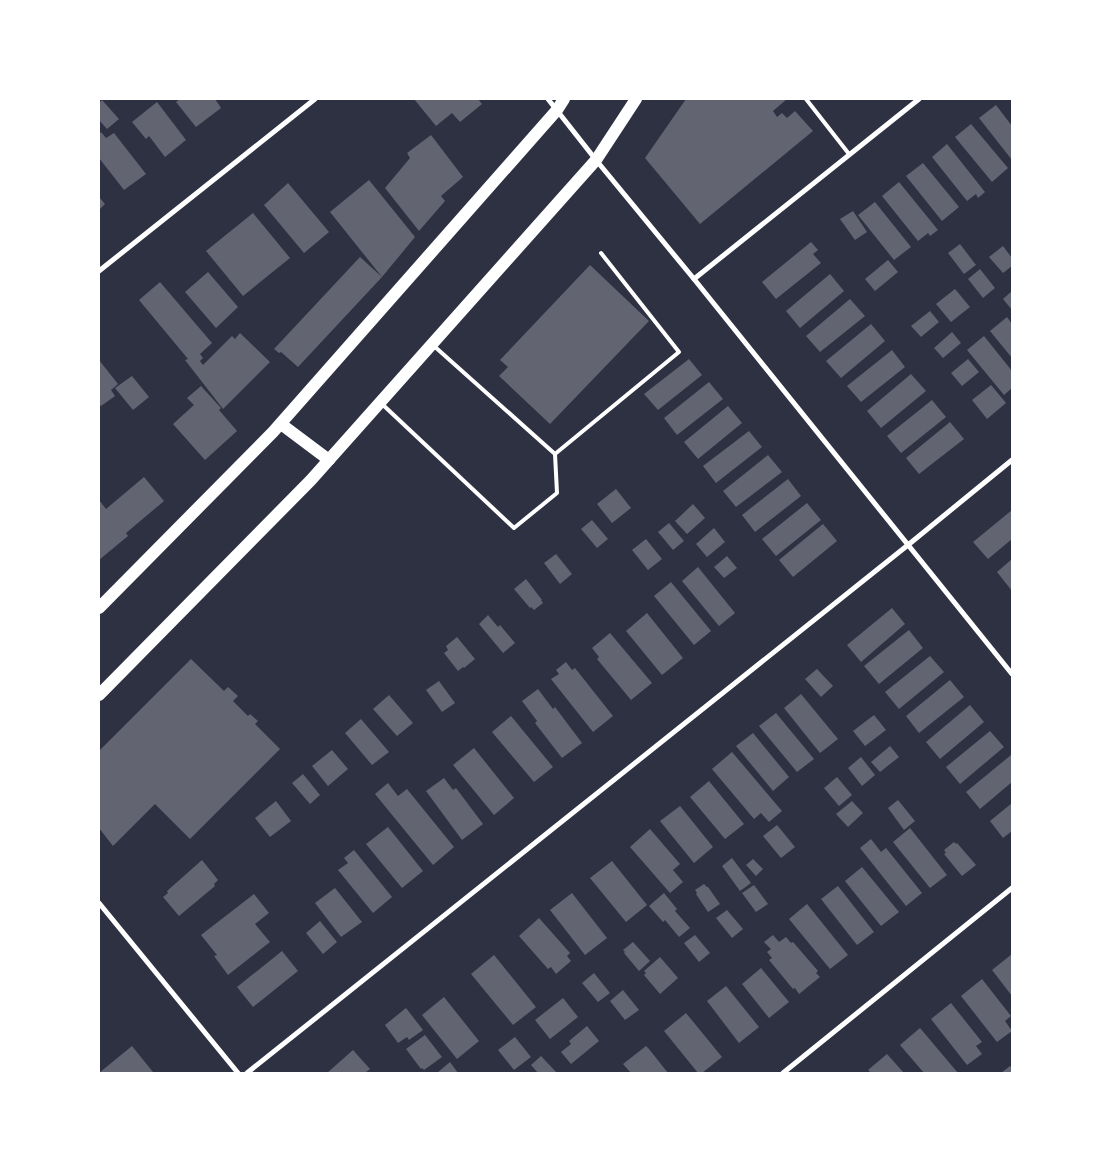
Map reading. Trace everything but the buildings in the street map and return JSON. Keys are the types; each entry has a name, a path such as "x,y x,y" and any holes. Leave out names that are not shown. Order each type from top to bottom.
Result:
{"main road":[{"path":"99,695 311,480 596,160 636,99"},
{"path":"99,608 281,424 561,104"},
{"path":"281,424 329,460"}],"street":[{"path":"99,271 316,99"},
{"path":"548,99 561,104 596,160 1012,674"},
{"path":"694,279 919,99"},
{"path":"247,1073 908,546 1012,460"},
{"path":"783,1073 1012,888"},
{"path":"99,902 238,1073"}],"lane":[{"path":"806,99 850,154"},
{"path":"555,454 679,352 601,253"},
{"path":"381,402 514,528 557,493 555,454 432,344"}]}
